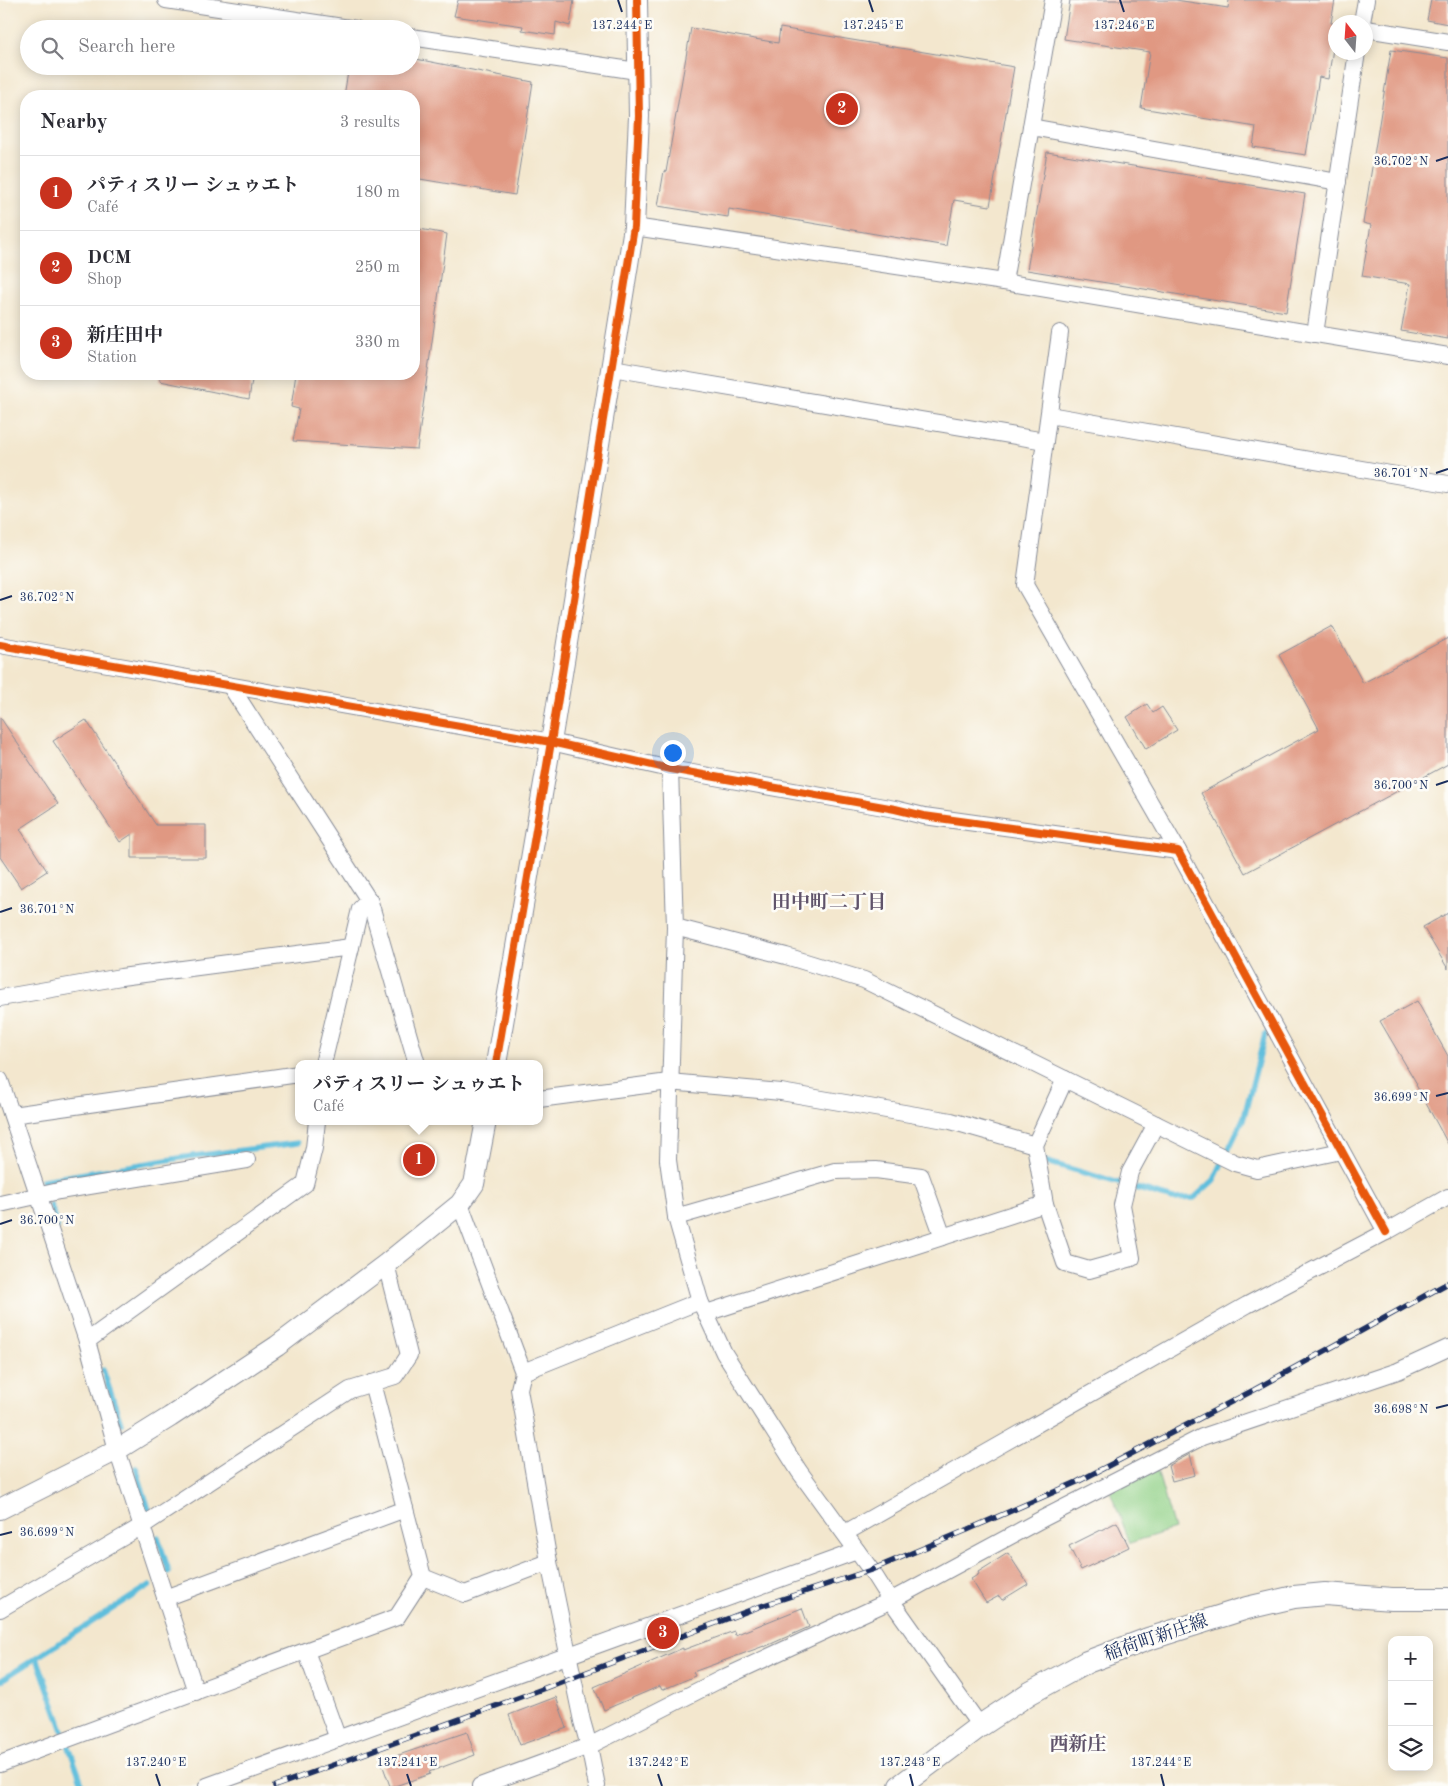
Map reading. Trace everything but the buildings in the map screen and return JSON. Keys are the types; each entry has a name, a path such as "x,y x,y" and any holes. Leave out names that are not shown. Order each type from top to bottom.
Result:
{"main road":[{"name":"稲荷町新庄線","path":"900,1786 980,1726 1030,1693 1087,1662 1148,1639 1247,1608 1294,1597 1325,1594 1392,1599 1448,1599"}],"street":[{"path":"166,0 297,20"},
{"path":"497,1060 551,742 634,227 638,116 636,0"},
{"path":"1004,282 1053,0"},
{"path":"1363,15 1366,0"},
{"path":"1373,30 1448,42"},
{"path":"420,38 637,71"},
{"path":"1315,334 1356,60"},
{"path":"1031,127 1338,182"},
{"path":"634,227 1004,282 1448,356"},
{"path":"1060,333 1025,585 1178,851 1386,1232"},
{"path":"612,368 1045,441"},
{"path":"1049,415 1448,484"},
{"path":"0,645 551,742 670,769 895,809 924,816 1178,851"},
{"path":"231,687 369,900 416,1060"},
{"path":"670,769 675,927 668,1160 676,1218 703,1307 724,1353 799,1472 845,1533 980,1726"},
{"path":"324,1060 360,909 369,900"},
{"path":"675,927 786,956 864,980 1235,1163 1257,1169 1341,1151"},
{"path":"0,998 121,977 351,947"},
{"path":"12,1115 295,1075"},
{"path":"1065,1079 1035,1145 1045,1204 1065,1263 1089,1270 1132,1258 1122,1204 1130,1172 1156,1124"},
{"path":"0,1080 86,1341 117,1450 196,1692"},
{"path":"543,1098 669,1082 781,1092 951,1121 1035,1145"},
{"path":"86,1341 305,1184 314,1148 317,1125"},
{"path":"0,1508 117,1450 200,1398 277,1346 386,1264 460,1204 474,1184 485,1125"},
{"path":"0,1204 59,1191 248,1160"},
{"path":"676,1218 835,1171 876,1170 921,1176 943,1237"},
{"path":"845,1533 1247,1305 1448,1197"},
{"path":"460,1204 523,1372 519,1389 549,1562 597,1786"},
{"path":"523,1372 703,1307 943,1237 1045,1204"},
{"path":"0,1609 142,1526 350,1390 395,1376 410,1355 386,1264"},
{"path":"480,1786 589,1746 723,1678 892,1600 1202,1437 1398,1371 1448,1348"},
{"path":"0,1764 397,1617 424,1577 372,1383"},
{"path":"165,1598 405,1508"},
{"path":"208,1786 857,1551"},
{"path":"424,1577 465,1594 549,1562"},
{"path":"306,1651 338,1739"}],"green space":[{"path":"1157,1470 1174,1529 1130,1543 1110,1491"}],"waterway":[{"path":"1044,1161 1173,1199 1194,1198 1214,1180 1244,1117 1265,1034"},
{"path":"46,1188 43,1180 186,1157 298,1143"},
{"path":"51,1205 57,1227"},
{"path":"103,1370 121,1423"},
{"path":"136,1468 149,1510"},
{"path":"158,1537 169,1572"},
{"path":"0,1681 150,1585"},
{"path":"37,1658 83,1786"}],"railway":[{"path":"275,1786 537,1691 761,1606 871,1570 967,1530 1077,1482 1254,1390 1448,1283"}],"cycle path":[{"path":"497,1060 551,742 634,227 639,116 637,0"},
{"path":"0,645 551,742 670,769 895,809 924,816 1178,851 1386,1232"}],"place":[{"name":"DCM","path":"842,109"},
{"name":"パティスリー シュゥエト","path":"419,1160"},
{"name":"新庄田中","path":"663,1633"}],"district":[{"name":"田中町二丁目","path":"829,903"},
{"name":"西新庄","path":"1078,1745"}]}
